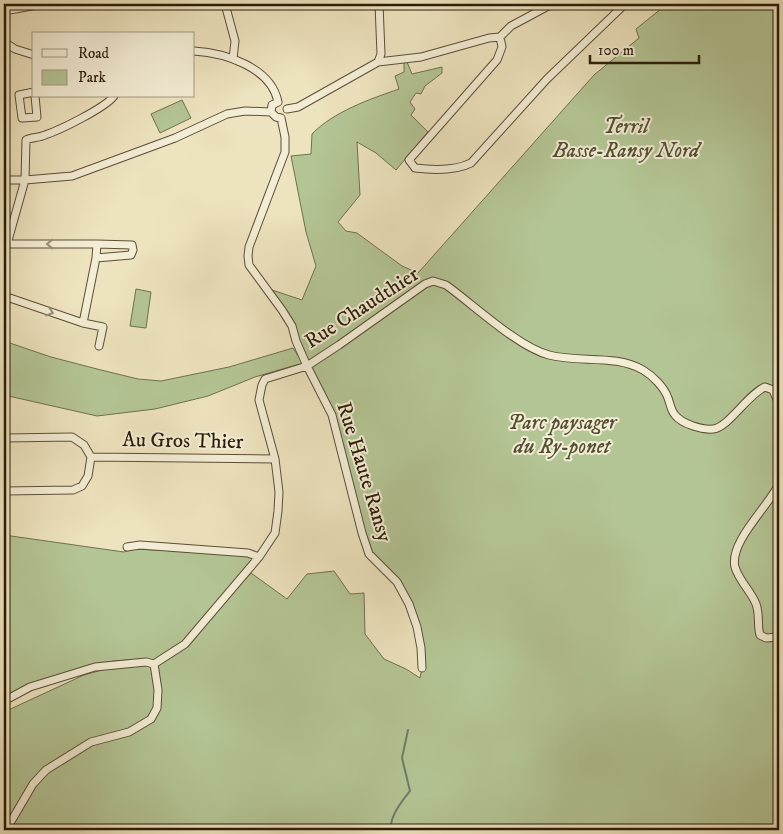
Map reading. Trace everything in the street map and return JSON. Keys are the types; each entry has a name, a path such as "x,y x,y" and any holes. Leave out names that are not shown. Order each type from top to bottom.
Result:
{"street":[{"path":"4,12 43,4"},
{"path":"225,4 235,41 233,59"},
{"path":"378,4 381,54 378,62"},
{"path":"287,109 298,107 378,62 420,57 489,38 500,37 510,26 552,4"},
{"path":"500,37 502,47 498,60 409,160 415,168 438,169 464,166 471,163 547,79 625,4"},
{"path":"4,42 15,49 32,54"},
{"path":"195,51 233,59 251,68 268,81 278,102"},
{"path":"96,258 131,255 132,245 6,244 25,180 26,140 43,136 102,106 112,98"},
{"path":"278,102 283,103 287,109 285,116 281,118 276,117 272,112 272,105 278,102"},
{"path":"4,180 72,176 175,138 226,114 237,111 272,112"},
{"name":"Rue Haute Ransy","path":"281,118 285,137 284,156 249,247 249,265 292,326 306,366 332,415 369,554 397,582 409,604 417,627 422,668"},
{"path":"83,323 97,244"},
{"name":"Rue Chaudthier","path":"306,366 425,284 433,281 446,285 513,335 541,352 570,359 613,362 642,370 656,381 667,395 674,415 689,424 713,430 721,428 740,407 760,389 765,387 773,390 779,404"},
{"path":"4,296 83,323 103,327 99,346"},
{"path":"4,701 30,687 95,667 146,662 154,664 185,644 259,557 275,533 279,492 275,459 259,400 265,380 272,376 306,366"},
{"name":"Au Gros Thier","path":"4,438 72,437 84,445 91,457 88,476 82,486 74,490 4,491"},
{"name":"Au Gros Thier","path":"91,457 275,459"},
{"path":"779,484 765,508 741,540 735,550 734,559 740,577 756,603 760,635 766,638 779,638"},
{"path":"126,547 140,545 209,550 248,553 259,557"},
{"path":"6,830 33,784 46,770 91,742 129,732 151,719 157,708 158,690 154,664"}],"green space":[{"name":"Parc paysager du Ry-ponet","path":"667,4 779,4 779,830 4,830 4,712 84,675 141,659 113,661 30,686 4,700 4,535 124,552 132,549 249,554 253,558 183,643 184,648 251,573 287,599 307,574 334,571 350,594 364,593 365,634 384,659 420,678 422,668 417,627 397,582 369,554 332,415 297,341 295,324 272,290 302,300 316,266 306,232 291,156 311,154 312,134 330,119 364,102 399,89 395,76 404,72 404,63 407,62 412,74 442,67 442,73 425,86 421,94 416,93 410,102 415,109 411,115 428,132 396,170 376,153 357,142 360,195 338,222 346,231 357,233 402,266 418,273 594,75 639,38 636,29"},
{"path":"182,100 191,118 160,133 151,114"},
{"path":"136,289 151,292 146,328 130,326"},
{"path":"4,341 51,357 101,370 138,379 161,381 229,367 293,348 303,363 255,377 208,396 155,409 97,416 4,395"}],"waterway":[{"path":"391,830 394,815 410,791 402,758 408,730"}],"park label":[{"name":"Terril Basse-Ransy Nord","path":"626,139"}]}
